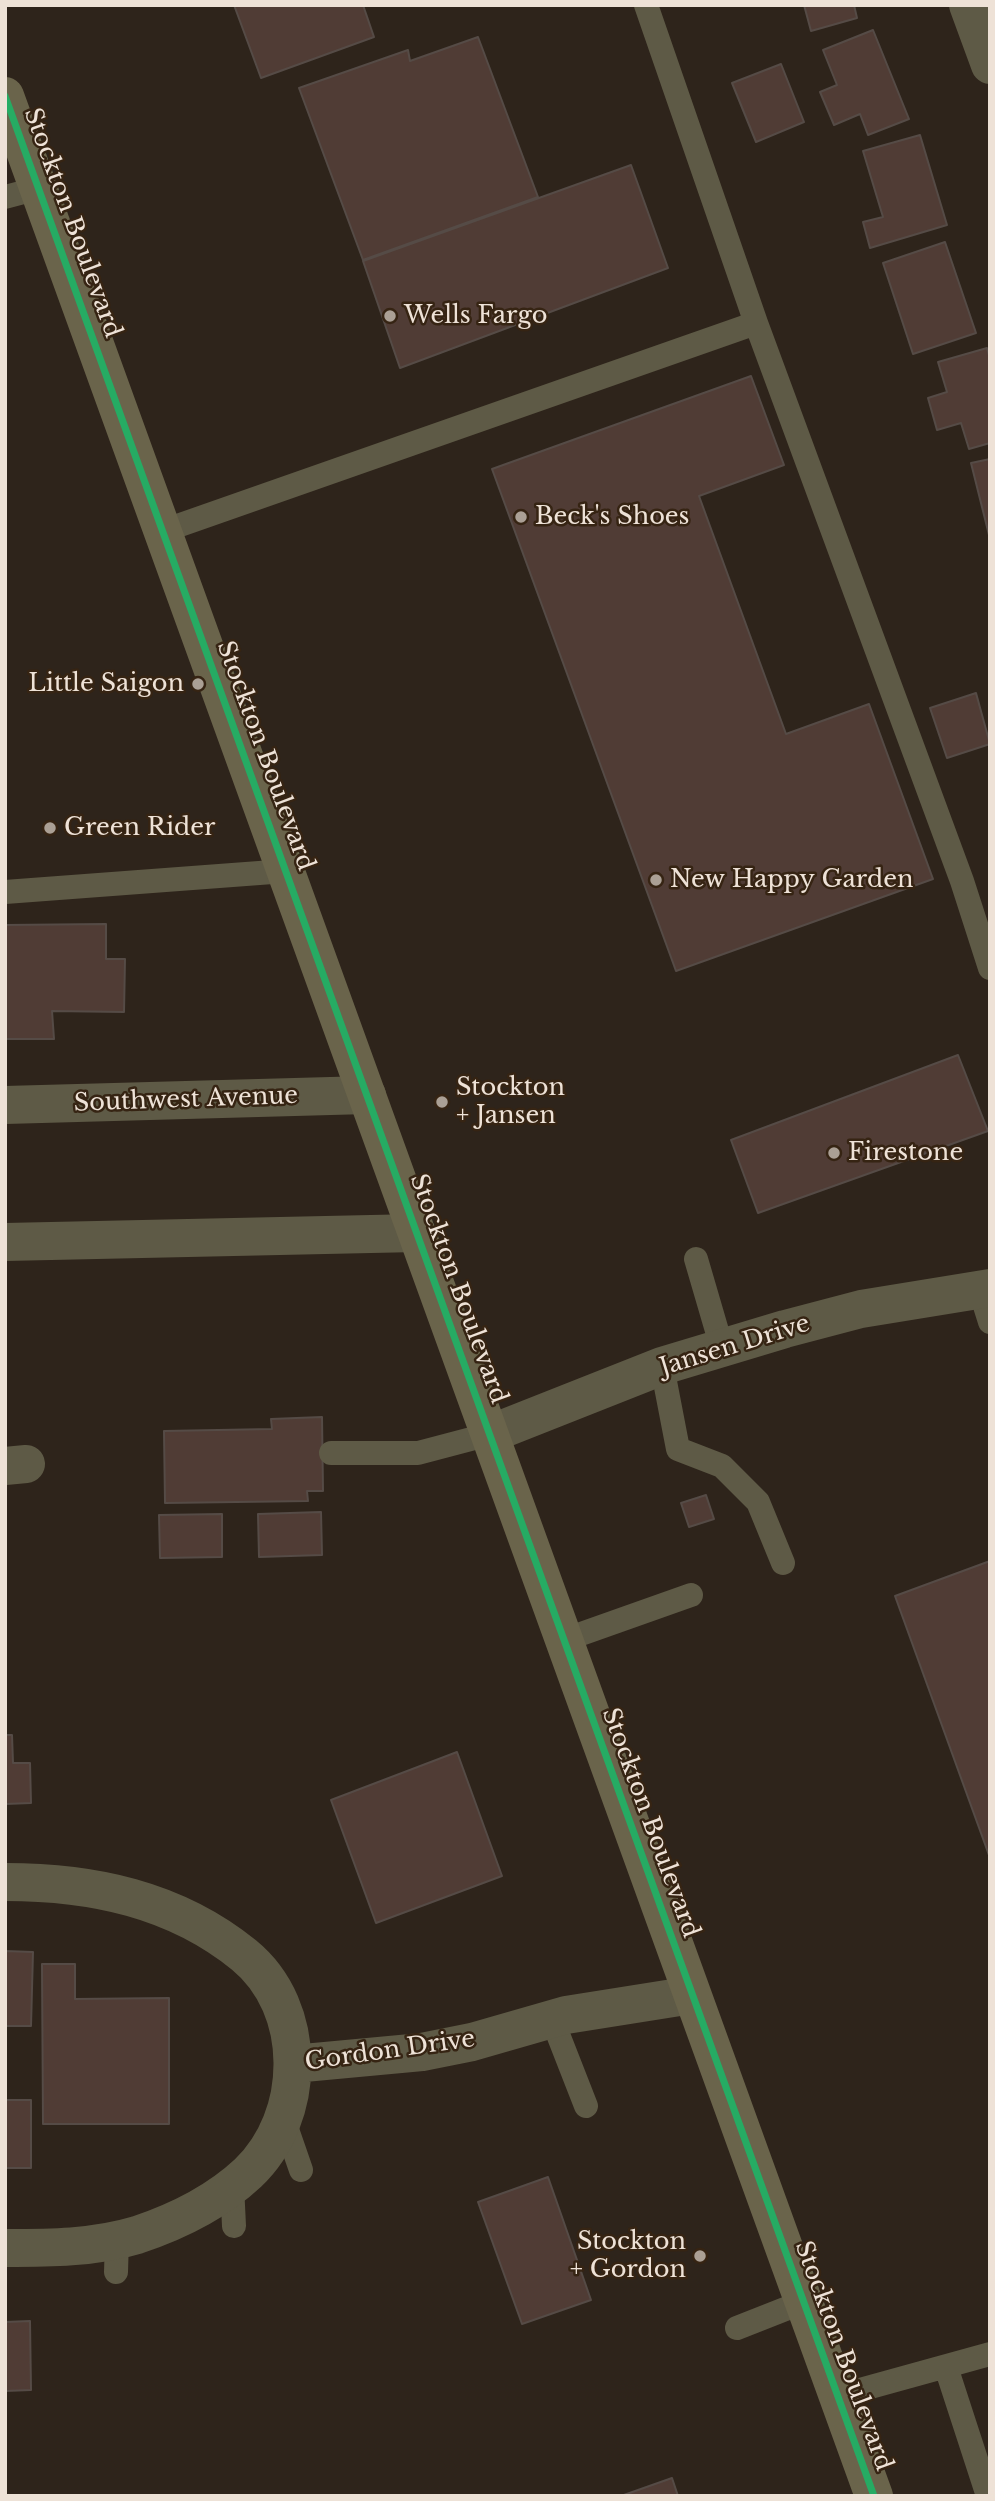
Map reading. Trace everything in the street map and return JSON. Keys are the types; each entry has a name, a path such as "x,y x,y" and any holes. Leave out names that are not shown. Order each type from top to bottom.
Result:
{"main road":[{"name":"Stockton Boulevard","path":"5,96 22,193 163,531 874,2496"}],"street":[{"path":"968,5 990,65"},
{"name":"Southwest Avenue","path":"5,1105 366,1095"},
{"path":"5,1242 417,1233"},
{"name":"Jansen Drive","path":"489,1434 662,1366 861,1309 986,1300"},
{"name":"Gordon Drive","path":"5,1882 83,1886 127,1895 171,1910 211,1931 246,1957 274,1991 285,2019 293,2064 422,2052 472,2042 552,2019 692,1995"},
{"path":"5,2248 82,2245 116,2256 214,2200 248,2173 275,2137 289,2100 293,2064"}],"lane":[{"path":"646,5 755,323 962,881 990,968"},
{"path":"163,531 755,323"},
{"path":"5,892 286,871"},
{"path":"696,1259 722,1348"},
{"path":"662,1366 678,1449 722,1466 758,1502 783,1563"},
{"path":"331,1453 418,1453 489,1434"},
{"path":"564,1640 691,1595"},
{"path":"552,2019 586,2106"},
{"path":"283,2118 301,2170"},
{"path":"232,2185 233,2226"},
{"path":"737,2329 803,2302"},
{"path":"838,2396 990,2354"},
{"path":"946,2367 988,2496"}],"building":[{"path":"234,5 363,5 374,37 261,78"},
{"path":"804,5 854,5 857,18 811,31"},
{"path":"873,30 909,119 868,135 860,114 834,125 820,92 837,85 823,50"},
{"path":"478,37 538,197 363,260 299,88 408,50 410,61"},
{"path":"781,64 804,122 756,142 732,83"},
{"path":"920,135 947,225 870,248 863,222 883,217 863,151"},
{"path":"631,165 668,268 400,368 363,261"},
{"path":"945,242 976,333 913,354 883,263"},
{"path":"987,348 990,359 990,443 969,449 961,423 937,430 928,398 947,392 938,362"},
{"path":"751,376 784,465 699,496 786,734 869,704 933,879 676,971 492,469"},
{"path":"990,459 990,535 989,535 971,463"},
{"path":"976,693 990,744 947,758 930,708"},
{"path":"106,924 106,959 125,959 124,1012 52,1011 54,1039 5,1039 5,925"},
{"path":"958,1055 988,1131 758,1213 731,1140"},
{"path":"322,1417 323,1491 307,1491 308,1501 165,1503 164,1431 272,1429 271,1419"},
{"path":"706,1495 714,1519 689,1527 681,1503"},
{"path":"321,1512 322,1555 259,1557 258,1514"},
{"path":"222,1514 222,1557 160,1558 159,1515"},
{"path":"990,1561 990,1858 895,1596"},
{"path":"5,1735 12,1735 13,1763 30,1763 31,1803 5,1804"},
{"path":"457,1752 502,1876 376,1923 331,1800"},
{"path":"5,1951 33,1952 31,2026 5,2026"},
{"path":"42,1964 75,1964 75,1999 169,1998 169,2124 43,2124"},
{"path":"5,2100 31,2100 31,2168 5,2168"},
{"path":"548,2177 591,2300 522,2324 478,2202"},
{"path":"30,2321 31,2390 5,2391 5,2322"},
{"path":"672,2478 678,2496 621,2496"}],"cycle path":[{"path":"5,96 874,2496"}],"place":[{"name":"Wells Fargo","path":"390,316"},
{"name":"Beck's Shoes","path":"521,517"},
{"name":"Little Saigon","path":"198,684"},
{"name":"Green Rider","path":"50,828"},
{"name":"New Happy Garden","path":"656,880"},
{"name":"Stockton + Jansen","path":"442,1102"},
{"name":"Firestone","path":"834,1153"},
{"name":"Stockton + Gordon","path":"700,2256"}]}
